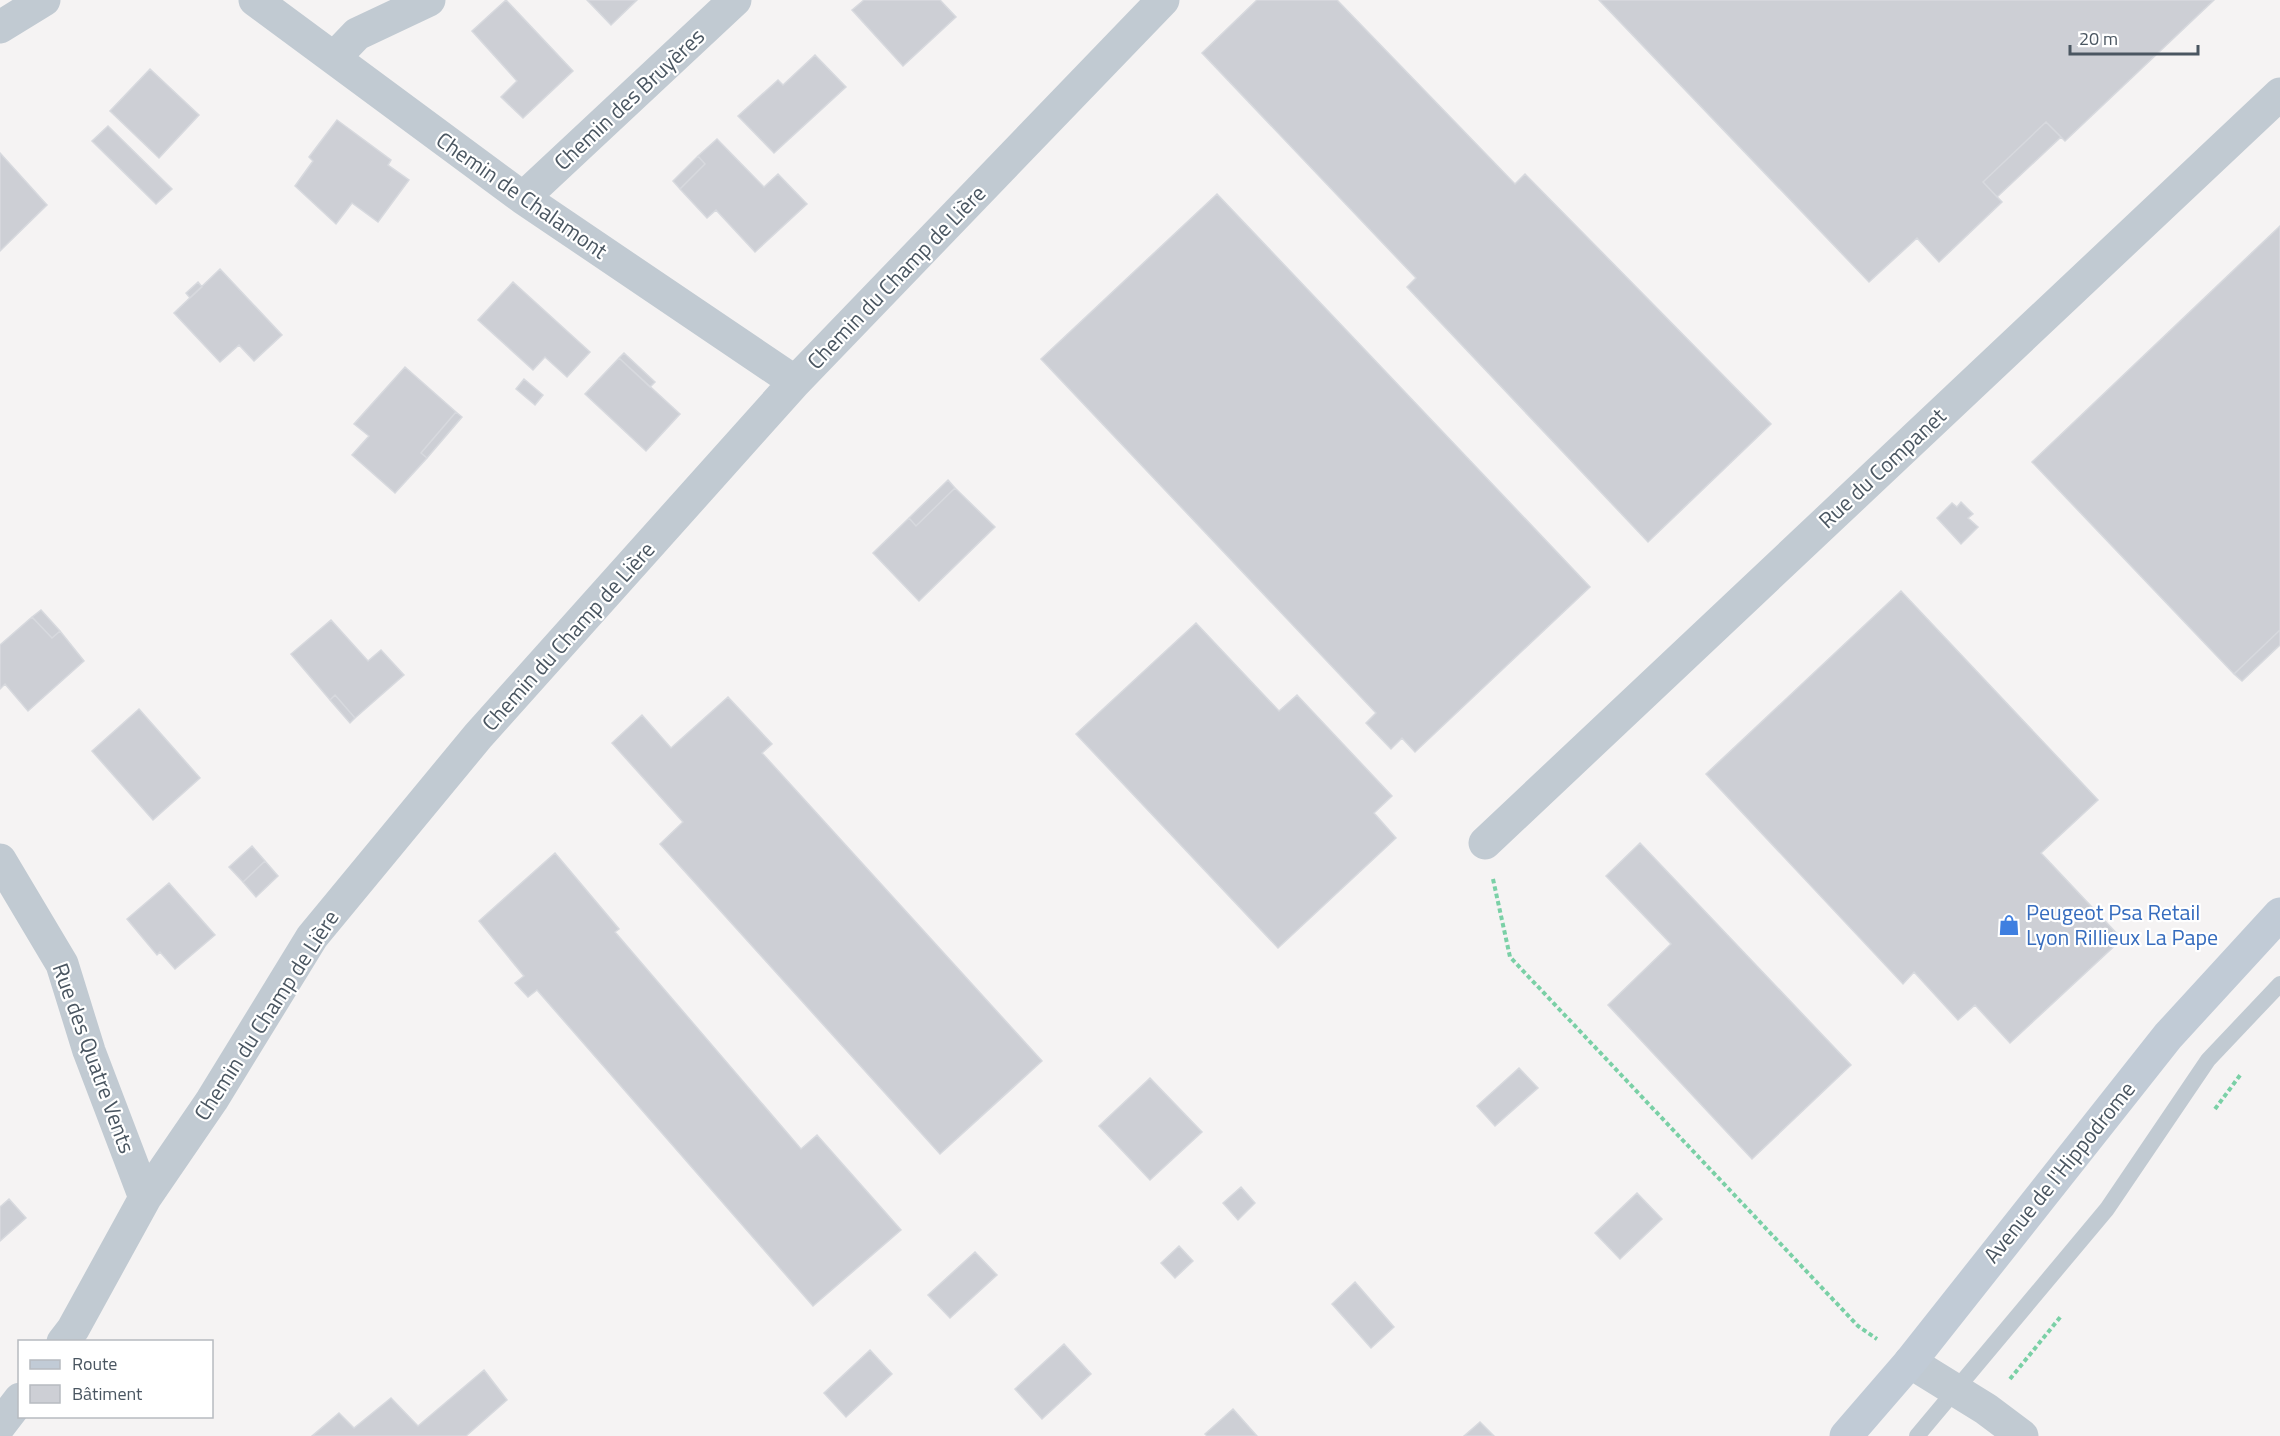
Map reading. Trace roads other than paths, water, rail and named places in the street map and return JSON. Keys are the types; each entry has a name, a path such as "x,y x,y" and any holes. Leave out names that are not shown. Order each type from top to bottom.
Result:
{"main road":[{"name":"Avenue de l'Hippodrome","path":"1846,1436 1910,1362 2168,1036 2280,914"}],"street":[{"path":"0,27 44,0"},
{"name":"Chemin de Chalamont","path":"255,0 523,198 795,382"},
{"path":"334,58 357,34 429,0"},
{"name":"Chemin des Bruyères","path":"523,198 735,0"},
{"name":"Chemin du Champ de Lière","path":"64,1340 73,1329 145,1198 212,1100 312,937 478,736 795,382 1162,0"},
{"name":"Rue du Companet","path":"1485,843 2280,94"},
{"name":"Rue des Quatre Vents","path":"0,860 62,964 89,1051 145,1198"},
{"path":"1910,1362 1956,1389 2022,1436"},
{"path":"0,1425 18,1402"}],"lane":[{"path":"1917,1436 2107,1209 2208,1060 2280,984"}],"place":[{"name":"Peugeot Psa Retail Lyon Rillieux La Pape","path":"2009,925"}]}
